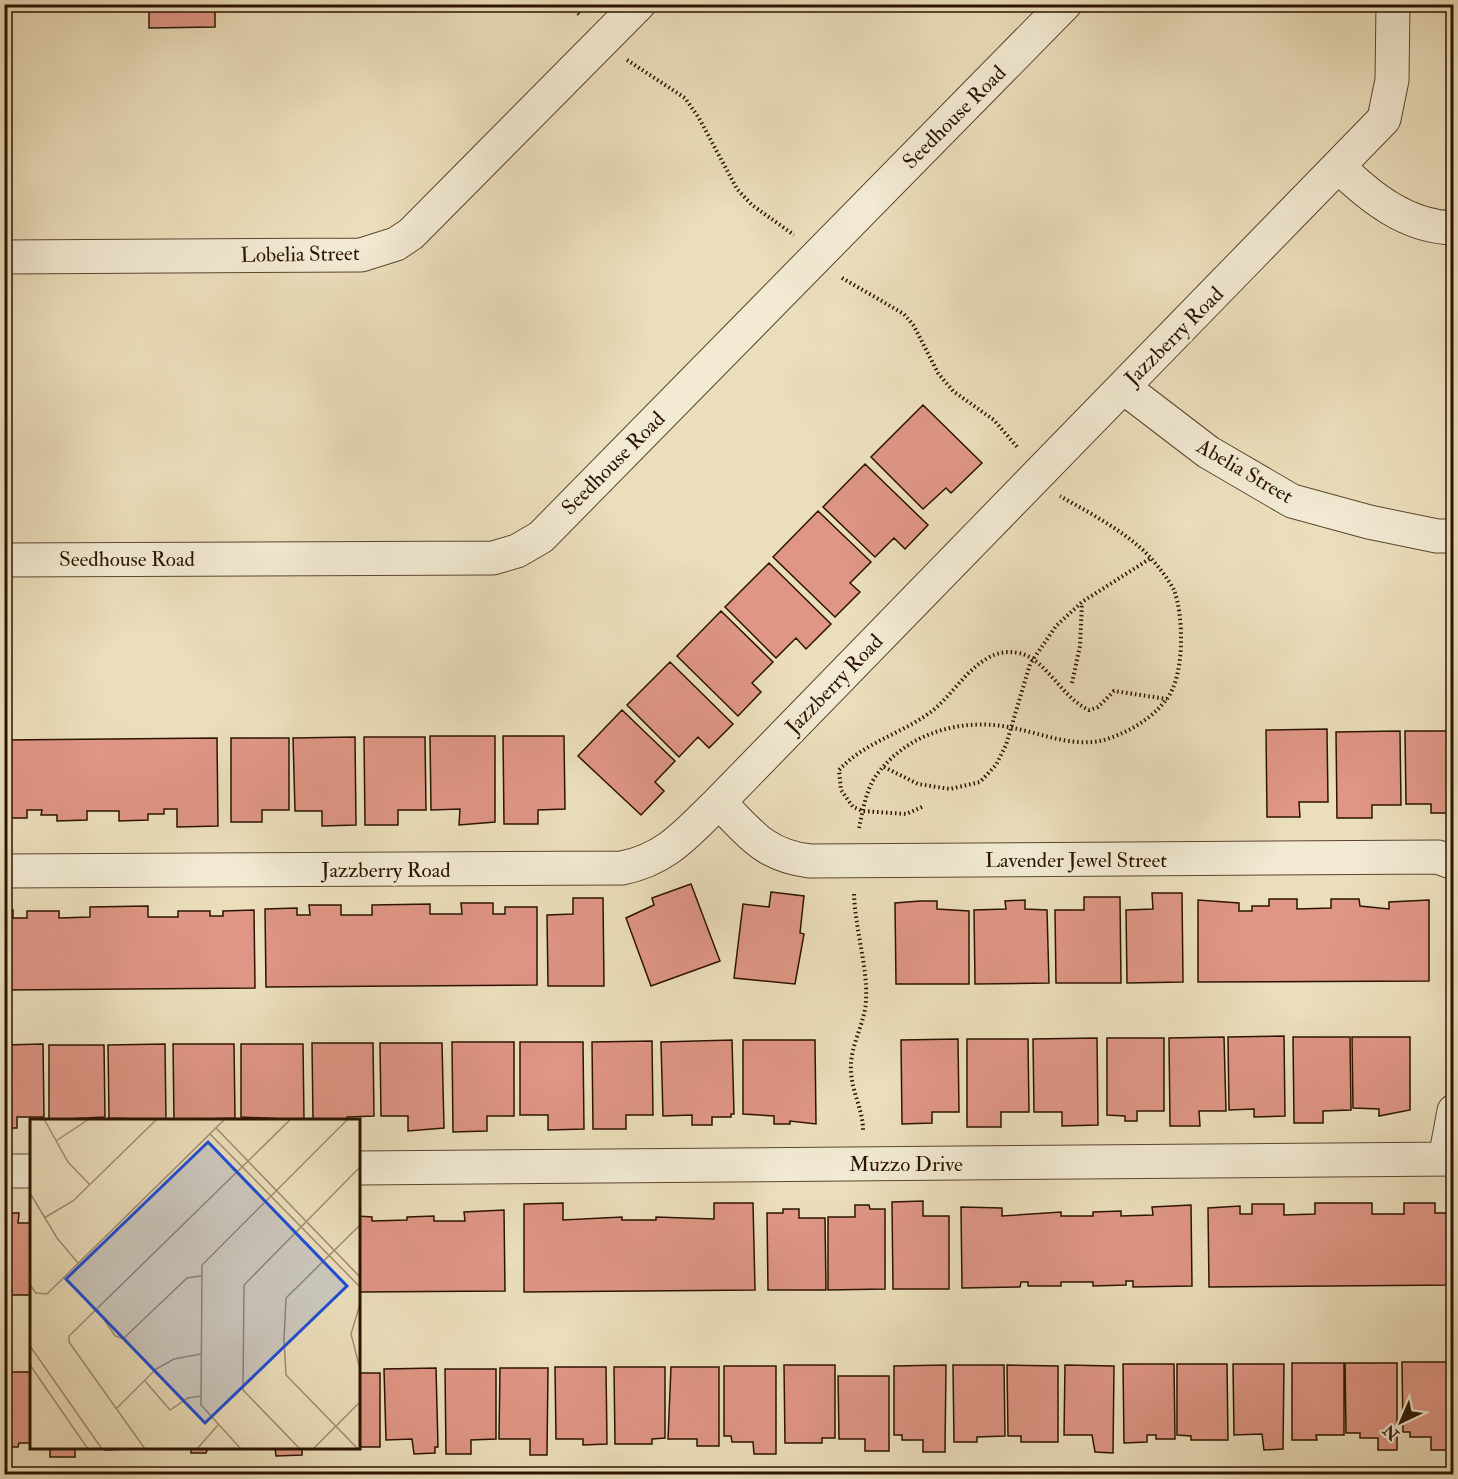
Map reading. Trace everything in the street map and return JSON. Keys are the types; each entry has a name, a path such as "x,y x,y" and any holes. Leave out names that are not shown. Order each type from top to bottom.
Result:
{"street":[{"name":"Lobelia Street","path":"4,257 361,255 396,244 411,234 639,4"},
{"name":"Seedhouse Road","path":"4,560 494,558 517,551 541,537 1065,4"},
{"name":"Jazzberry Road","path":"4,871 622,868 660,856 680,841 719,802 1384,119 1392,80 1393,4"},
{"path":"1339,167 1372,199 1418,223 1454,228"},
{"name":"Abelia Street","path":"1123,387 1208,452 1292,501 1368,522 1437,536 1454,536"},
{"name":"Lavender Jewel Street","path":"719,802 772,852 853,876 1438,857 1454,863"},
{"path":"1449,1160 1454,1111"},
{"name":"Muzzo Drive","path":"360,1168 1449,1160"},
{"path":"4,1171 30,1171"}],"path":[{"path":"863,1164 863,1117 852,1084 850,1069 856,1035 866,1000 855,923 853,876 863,811 876,774 919,738 948,728 971,725 1010,727 1074,742 1108,739 1139,726 1168,699 1179,666 1181,627 1173,590 1151,558 1128,537 1059,495"},
{"path":"884,766 918,784 950,789 980,782 996,765 1006,746 1010,727 1033,660 1056,626 1082,602 1151,558"},
{"path":"1072,682 1080,646 1082,602"},
{"path":"922,807 906,814 863,811 853,807 841,790 839,770 853,754 928,714 985,660 999,652 1019,653 1033,660 1075,704 1089,710 1098,708 1114,691 1168,699"}],"building":[{"path":"4,4 333,4 333,7 215,8 215,27 149,28 149,9 4,10"},
{"path":"923,405 982,463 951,493 946,488 923,509 871,457"},
{"path":"865,464 928,525 905,549 894,538 875,557 823,507"},
{"path":"818,511 871,562 850,583 860,592 835,617 773,557"},
{"path":"769,563 831,624 806,649 796,638 776,658 725,607"},
{"path":"721,611 773,662 752,683 761,692 738,716 677,656"},
{"path":"670,662 733,724 709,748 698,737 679,757 627,705"},
{"path":"622,710 675,761 655,782 664,791 641,815 578,756"},
{"path":"1327,729 1328,802 1299,802 1300,817 1267,817 1266,730"},
{"path":"1400,731 1401,805 1372,805 1372,818 1337,818 1336,732"},
{"path":"1405,731 1454,731 1454,813 1431,813 1431,804 1406,804"},
{"path":"430,736 495,736 495,822 459,825 460,809 431,810"},
{"path":"503,736 564,736 565,809 538,810 538,824 504,824"},
{"path":"355,737 356,825 322,826 322,811 295,811 293,738"},
{"path":"364,737 425,737 426,810 398,810 398,825 365,825"},
{"path":"217,738 218,826 177,827 177,809 164,809 164,814 148,814 148,820 119,821 119,811 87,811 87,820 57,821 57,815 41,815 42,810 27,810 27,818 8,818 8,821 4,821 4,740"},
{"path":"231,738 289,738 289,810 262,810 262,822 231,822"},
{"path":"691,884 720,961 651,986 626,918 654,905 652,898"},
{"path":"771,892 804,896 800,933 804,934 795,984 734,978 743,904 769,907"},
{"path":"1152,893 1182,893 1183,982 1127,983 1126,910 1153,909"},
{"path":"1084,897 1120,897 1121,983 1056,983 1055,910 1084,910"},
{"path":"573,898 603,898 604,986 548,986 547,915 573,914"},
{"path":"1269,899 1297,899 1297,909 1331,908 1331,899 1359,899 1360,906 1389,909 1389,902 1429,900 1429,981 1198,982 1198,900 1239,903 1239,911 1252,911 1252,906 1269,906"},
{"path":"1025,900 1025,909 1047,910 1049,983 975,984 974,910 1006,909 1005,901"},
{"path":"937,901 937,909 969,911 969,984 896,984 895,903"},
{"path":"461,903 493,903 493,914 505,914 505,907 537,907 537,985 266,987 265,909 297,908 297,915 310,915 309,905 341,905 341,915 372,915 372,905 430,904 430,914 462,914"},
{"path":"148,906 148,917 178,917 178,911 210,911 210,916 223,916 223,911 254,910 255,988 4,990 4,910 13,910 13,918 27,918 27,911 59,911 59,918 90,917 90,907"},
{"path":"1284,1036 1285,1116 1254,1117 1254,1109 1229,1110 1228,1037"},
{"path":"1224,1037 1226,1111 1199,1111 1200,1126 1170,1126 1169,1038"},
{"path":"1293,1037 1350,1037 1351,1110 1323,1111 1323,1123 1294,1123"},
{"path":"1352,1037 1410,1037 1410,1110 1379,1116 1379,1109 1353,1108"},
{"path":"1097,1038 1098,1125 1062,1126 1062,1112 1034,1112 1033,1039"},
{"path":"1107,1038 1164,1038 1164,1111 1137,1111 1137,1121 1125,1121 1125,1116 1107,1115"},
{"path":"958,1039 959,1112 932,1112 932,1123 902,1124 901,1040"},
{"path":"967,1039 1028,1039 1029,1112 1001,1112 1001,1127 967,1127"},
{"path":"732,1040 734,1114 731,1114 731,1117 712,1117 712,1125 692,1125 692,1115 663,1116 661,1042"},
{"path":"743,1040 815,1040 816,1124 790,1121 790,1124 774,1124 774,1116 743,1114"},
{"path":"652,1041 653,1115 626,1115 626,1129 593,1129 592,1042"},
{"path":"452,1042 514,1042 514,1116 487,1116 487,1131 453,1132"},
{"path":"520,1042 583,1042 584,1129 548,1130 548,1115 520,1115"},
{"path":"312,1043 373,1043 374,1116 313,1119"},
{"path":"380,1043 442,1043 444,1128 408,1131 408,1116 381,1116"},
{"path":"43,1044 44,1117 17,1117 17,1128 4,1128 4,1045"},
{"path":"165,1044 166,1119 109,1118 108,1045"},
{"path":"173,1044 234,1044 235,1118 174,1119"},
{"path":"241,1044 303,1044 304,1119 241,1117"},
{"path":"49,1045 104,1045 105,1117 49,1119"},
{"path":"923,1201 923,1216 949,1216 949,1289 893,1289 892,1202"},
{"path":"563,1203 563,1220 622,1217 622,1220 656,1220 656,1217 714,1219 714,1203 753,1203 755,1290 524,1292 524,1204"},
{"path":"1315,1203 1372,1203 1372,1214 1404,1214 1404,1203 1435,1203 1435,1213 1447,1213 1447,1205 1454,1205 1454,1285 1209,1287 1208,1208 1240,1206 1240,1214 1252,1214 1252,1204 1284,1204 1284,1215 1315,1214"},
{"path":"855,1205 869,1205 870,1209 885,1209 885,1289 828,1290 828,1217 855,1217"},
{"path":"1191,1205 1192,1286 1133,1287 1133,1281 1126,1281 1126,1285 1093,1286 1093,1282 1061,1282 1061,1286 1028,1286 1028,1282 1021,1282 1020,1287 962,1288 961,1207 1002,1208 1002,1216 1061,1212 1061,1216 1093,1216 1093,1212 1121,1211 1121,1216 1153,1215 1152,1207"},
{"path":"783,1209 799,1209 799,1218 825,1218 826,1290 768,1290 767,1213 783,1213"},
{"path":"504,1210 505,1291 360,1292 360,1216 372,1217 372,1221 407,1220 407,1217 434,1216 434,1221 465,1221 464,1212"},
{"path":"4,1213 19,1213 18,1223 30,1223 30,1295 4,1295"},
{"path":"1402,1362 1453,1362 1453,1450 1431,1450 1431,1437 1410,1437 1410,1432 1403,1432"},
{"path":"1292,1363 1344,1363 1344,1435 1316,1435 1317,1440 1292,1440"},
{"path":"1345,1363 1397,1363 1397,1450 1378,1450 1378,1438 1360,1438 1360,1433 1346,1433"},
{"path":"1123,1364 1174,1364 1175,1439 1156,1439 1156,1435 1147,1435 1147,1442 1124,1443"},
{"path":"1177,1364 1227,1364 1228,1440 1191,1440 1191,1436 1177,1435"},
{"path":"1233,1364 1284,1364 1283,1449 1264,1450 1262,1434 1234,1435"},
{"path":"784,1365 835,1365 835,1438 822,1438 822,1443 785,1443"},
{"path":"946,1365 945,1452 923,1452 923,1440 902,1440 902,1435 894,1435 894,1366"},
{"path":"953,1365 1004,1365 1005,1436 977,1437 977,1442 954,1442"},
{"path":"1007,1365 1058,1366 1058,1442 1021,1442 1021,1436 1008,1436"},
{"path":"1065,1365 1114,1366 1113,1453 1095,1452 1092,1435 1064,1435"},
{"path":"724,1366 776,1366 776,1454 754,1454 753,1442 732,1442 731,1436 724,1436"},
{"path":"555,1367 606,1367 607,1444 583,1445 583,1439 556,1439"},
{"path":"614,1367 665,1367 665,1438 652,1439 652,1444 615,1444"},
{"path":"671,1367 719,1367 719,1446 697,1446 697,1439 668,1439"},
{"path":"436,1368 438,1447 435,1447 435,1453 414,1454 412,1439 386,1440 384,1369"},
{"path":"500,1368 548,1368 547,1455 530,1455 530,1439 499,1439"},
{"path":"445,1369 496,1369 496,1439 471,1440 471,1454 446,1454"},
{"path":"4,1372 30,1372 30,1443 19,1443 18,1447 4,1447"},
{"path":"360,1373 380,1373 380,1447 360,1447"},
{"path":"838,1376 889,1376 889,1451 865,1451 865,1439 839,1439"},
{"path":"50,1449 75,1449 75,1457 50,1457"},
{"path":"191,1449 208,1449 206,1453 191,1453"},
{"path":"275,1449 302,1449 302,1455 276,1456"}]}
